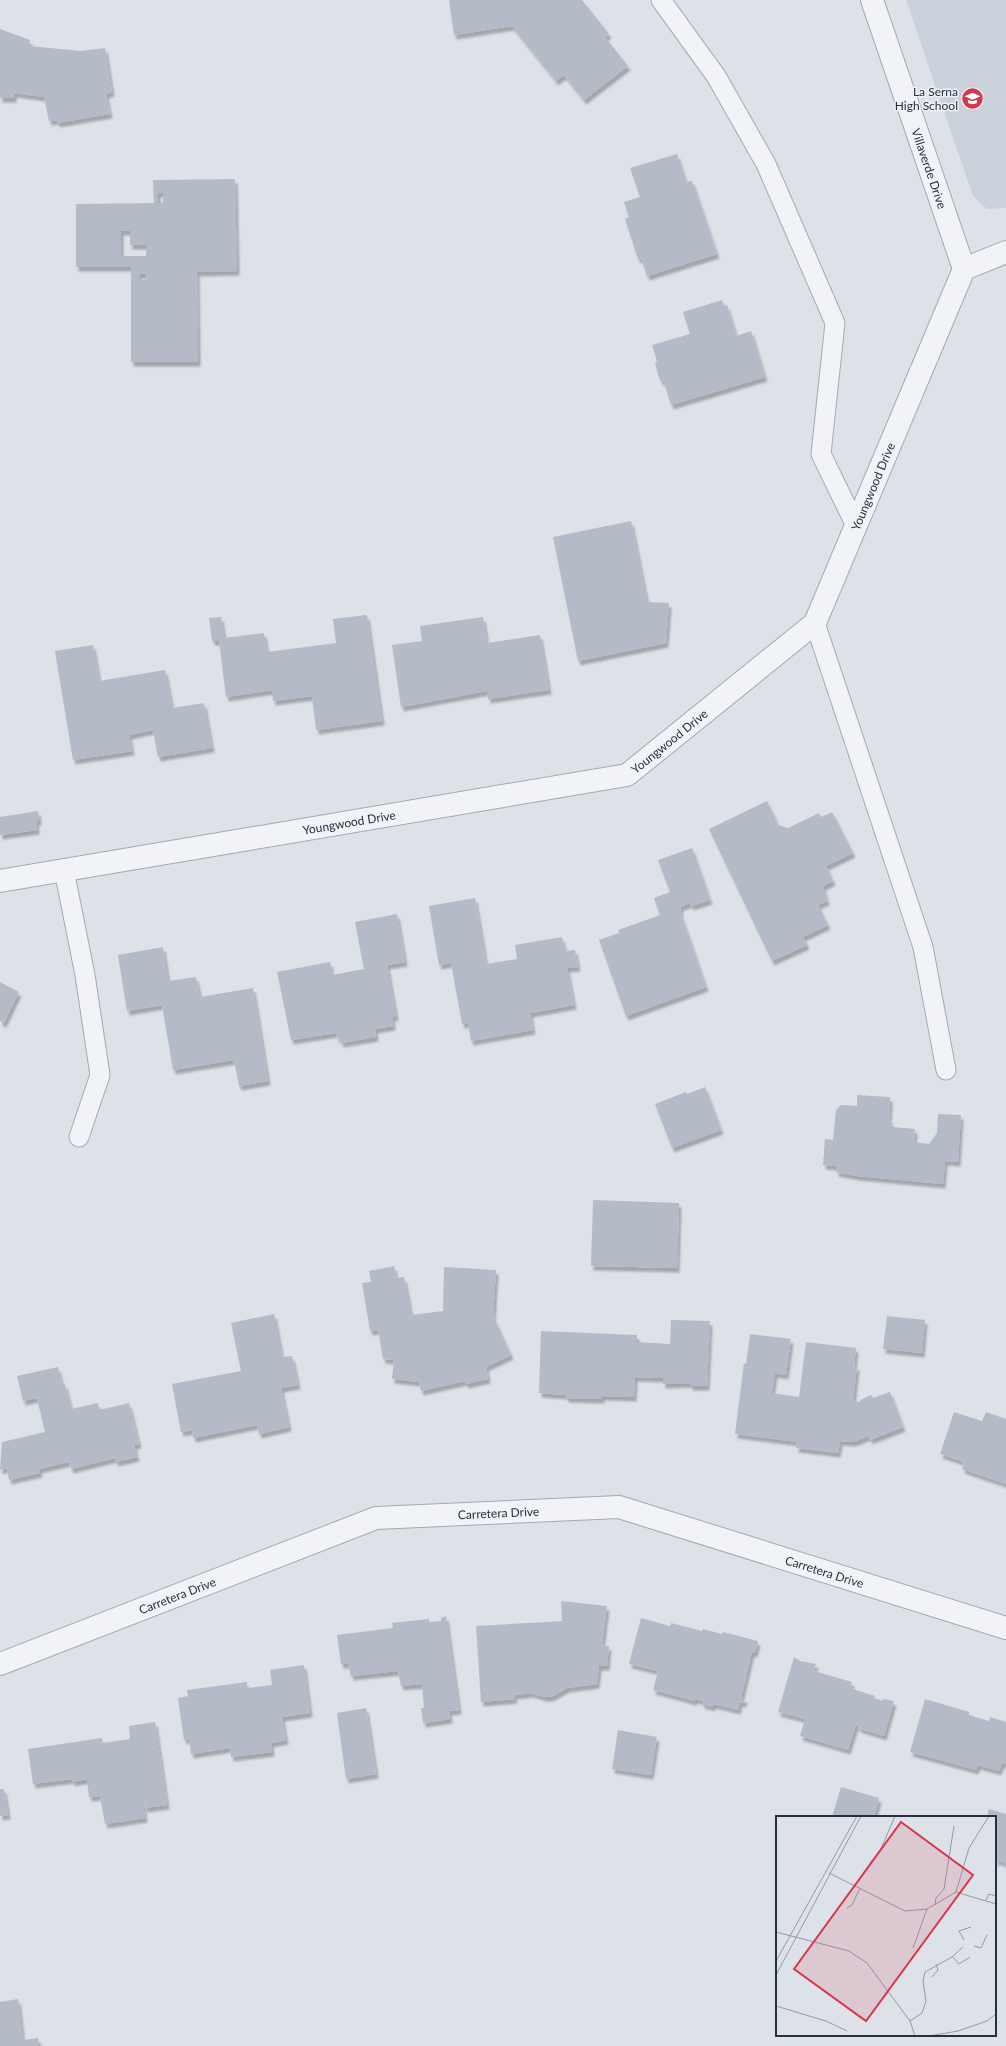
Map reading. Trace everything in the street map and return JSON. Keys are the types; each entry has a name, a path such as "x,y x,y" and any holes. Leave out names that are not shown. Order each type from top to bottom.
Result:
{"street":[{"name":"Villaverde Drive","path":"872,0 964,269"},
{"path":"964,269 1006,252"},
{"name":"Youngwood Drive","path":"0,881 627,775 815,623 964,269"},
{"name":"Carretera Drive","path":"0,1664 376,1518 620,1507 1006,1628"}],"lane":[{"path":"661,0 716,76 766,164 835,323 821,454 856,526"},
{"path":"815,623 923,947 946,1070"},
{"path":"64,870 85,974 100,1075 79,1137"}],"shaded area":[{"name":"La Serna High School","path":"906,0 1006,0 1006,208 987,209 973,196"}],"building":[{"path":"449,0 582,0 609,34 605,37 628,66 584,100 564,75 556,81 512,26 454,35"},
{"path":"0,29 30,40 29,46 81,51 105,48 112,92 106,94 110,114 57,123 57,120 49,121 44,97 14,93 14,98 0,98"},
{"path":"677,154 686,182 692,181 717,254 647,276 641,258 638,259 625,219 629,217 624,202 640,197 630,168"},
{"path":"235,179 237,271 197,272 198,362 131,362 131,267 76,267 76,204 154,203 153,180","holes":["158,193 163,193 163,203 158,203","121,231 130,231 130,245 146,245 146,256 121,256","139,274 146,274 147,278 140,281"]},
{"path":"722,300 724,306 727,305 736,336 751,331 765,377 671,405 664,382 660,380 655,364 657,361 652,345 690,334 683,312"},
{"path":"631,521 647,602 669,603 666,643 578,661 553,537"},
{"path":"367,615 382,721 316,730 312,696 273,701 272,690 226,697 219,641 212,641 209,618 221,617 224,638 264,633 267,652 336,643 333,619"},
{"path":"483,617 487,643 540,635 549,690 488,699 487,691 401,707 392,645 422,641 420,626"},
{"path":"93,645 99,681 165,670 172,708 204,703 212,748 158,757 153,730 129,735 132,751 73,760 55,651"},
{"path":"767,801 778,825 788,828 819,813 821,817 832,812 853,853 826,866 833,881 823,886 827,901 818,905 828,925 803,937 807,945 772,961 709,829"},
{"path":"38,811 39,821 36,821 37,830 0,835 0,817"},
{"path":"692,848 710,900 691,906 690,903 680,907 680,912 706,987 626,1016 599,940 619,933 618,930 660,915 654,898 670,892 658,860"},
{"path":"475,898 486,964 517,959 515,945 562,937 565,951 575,950 578,967 567,968 574,1005 530,1013 533,1030 471,1041 468,1023 462,1024 451,963 439,965 429,906"},
{"path":"397,914 405,962 387,965 396,1016 392,1017 393,1026 375,1029 376,1037 341,1043 340,1038 337,1039 336,1033 291,1040 277,972 330,962 332,975 364,969 355,922"},
{"path":"163,947 168,981 196,977 200,997 253,988 268,1081 239,1086 234,1060 173,1070 162,1005 127,1011 118,955"},
{"path":"0,982 19,992 4,1023 0,1021"},
{"path":"705,1087 721,1130 672,1148 655,1104 686,1092 687,1094"},
{"path":"857,1095 890,1097 889,1119 893,1127 915,1129 914,1142 929,1144 937,1133 938,1114 961,1115 958,1162 945,1161 943,1184 857,1176 836,1172 837,1166 823,1165 825,1139 833,1140 836,1110 841,1105 857,1106"},
{"path":"593,1200 679,1203 677,1268 591,1266"},
{"path":"394,1266 396,1278 404,1277 411,1315 443,1311 444,1267 496,1270 493,1316 511,1355 486,1367 488,1379 466,1384 465,1381 421,1391 419,1382 392,1379 394,1360 383,1359 378,1330 370,1331 362,1283 371,1282 369,1271"},
{"path":"274,1314 282,1357 292,1356 298,1385 281,1388 289,1427 259,1434 257,1425 193,1438 192,1430 181,1432 172,1384 241,1371 231,1323"},
{"path":"887,1316 925,1320 922,1353 883,1349"},
{"path":"671,1320 710,1321 707,1386 690,1386 690,1383 663,1384 663,1378 635,1377 634,1397 602,1396 602,1399 566,1398 566,1395 539,1393 541,1331 637,1335 637,1342 670,1344"},
{"path":"750,1334 791,1339 786,1375 775,1373 772,1393 799,1397 806,1342 856,1348 854,1366 857,1366 853,1401 861,1402 860,1400 871,1395 873,1398 890,1392 903,1427 870,1440 869,1436 853,1442 840,1441 838,1453 796,1448 797,1442 735,1434 744,1363 746,1364"},
{"path":"58,1367 62,1385 65,1384 71,1409 98,1403 99,1410 129,1403 139,1444 134,1445 137,1457 116,1462 115,1458 71,1469 69,1462 39,1469 40,1473 9,1480 7,1468 0,1470 2,1442 45,1432 37,1398 23,1401 17,1376"},
{"path":"954,1412 982,1421 986,1412 1006,1419 1006,1484 962,1469 964,1462 940,1454"},
{"path":"561,1601 607,1606 602,1645 609,1646 607,1666 599,1666 597,1684 567,1688 551,1697 544,1697 531,1693 514,1695 515,1699 481,1702 476,1626 562,1621"},
{"path":"446,1616 459,1710 449,1711 450,1719 423,1723 421,1708 424,1708 422,1684 401,1686 398,1671 351,1676 348,1664 341,1664 337,1635 393,1628 392,1623 429,1619 429,1622 441,1621 441,1618"},
{"path":"641,1618 670,1626 671,1623 702,1631 703,1629 722,1634 723,1632 758,1641 755,1653 752,1652 741,1698 745,1698 744,1703 740,1702 738,1710 713,1704 713,1707 702,1704 702,1701 695,1699 694,1701 653,1690 658,1671 629,1664"},
{"path":"794,1657 800,1661 816,1664 814,1671 852,1682 850,1688 875,1696 874,1698 883,1701 883,1699 894,1701 884,1736 858,1728 859,1726 856,1725 848,1750 800,1736 805,1719 778,1712"},
{"path":"304,1665 310,1713 282,1717 286,1740 271,1743 272,1752 231,1757 230,1748 191,1754 189,1739 184,1740 178,1698 188,1696 187,1690 247,1682 247,1688 272,1685 270,1670"},
{"path":"925,1699 969,1712 969,1715 989,1721 990,1717 1006,1722 1006,1764 1002,1763 999,1771 978,1765 976,1770 910,1752"},
{"path":"366,1708 376,1774 346,1779 337,1713"},
{"path":"155,1722 167,1805 145,1808 143,1795 145,1818 105,1824 100,1796 89,1797 87,1779 72,1782 72,1779 33,1784 28,1749 102,1738 103,1743 130,1739 129,1726"},
{"path":"618,1730 657,1737 651,1775 612,1769"},
{"path":"841,1787 879,1798 874,1816 832,1816"},
{"path":"0,1789 4,1789 8,1815 0,1816"},
{"path":"989,1809 1006,1814 1006,1867 1004,1867 1005,1863 996,1860 996,1816 987,1816"},
{"path":"18,1999 23,2040 38,2038 39,2046 0,2046 0,2002"}],"place":[{"name":"La Serna High School","path":"973,98"}]}
